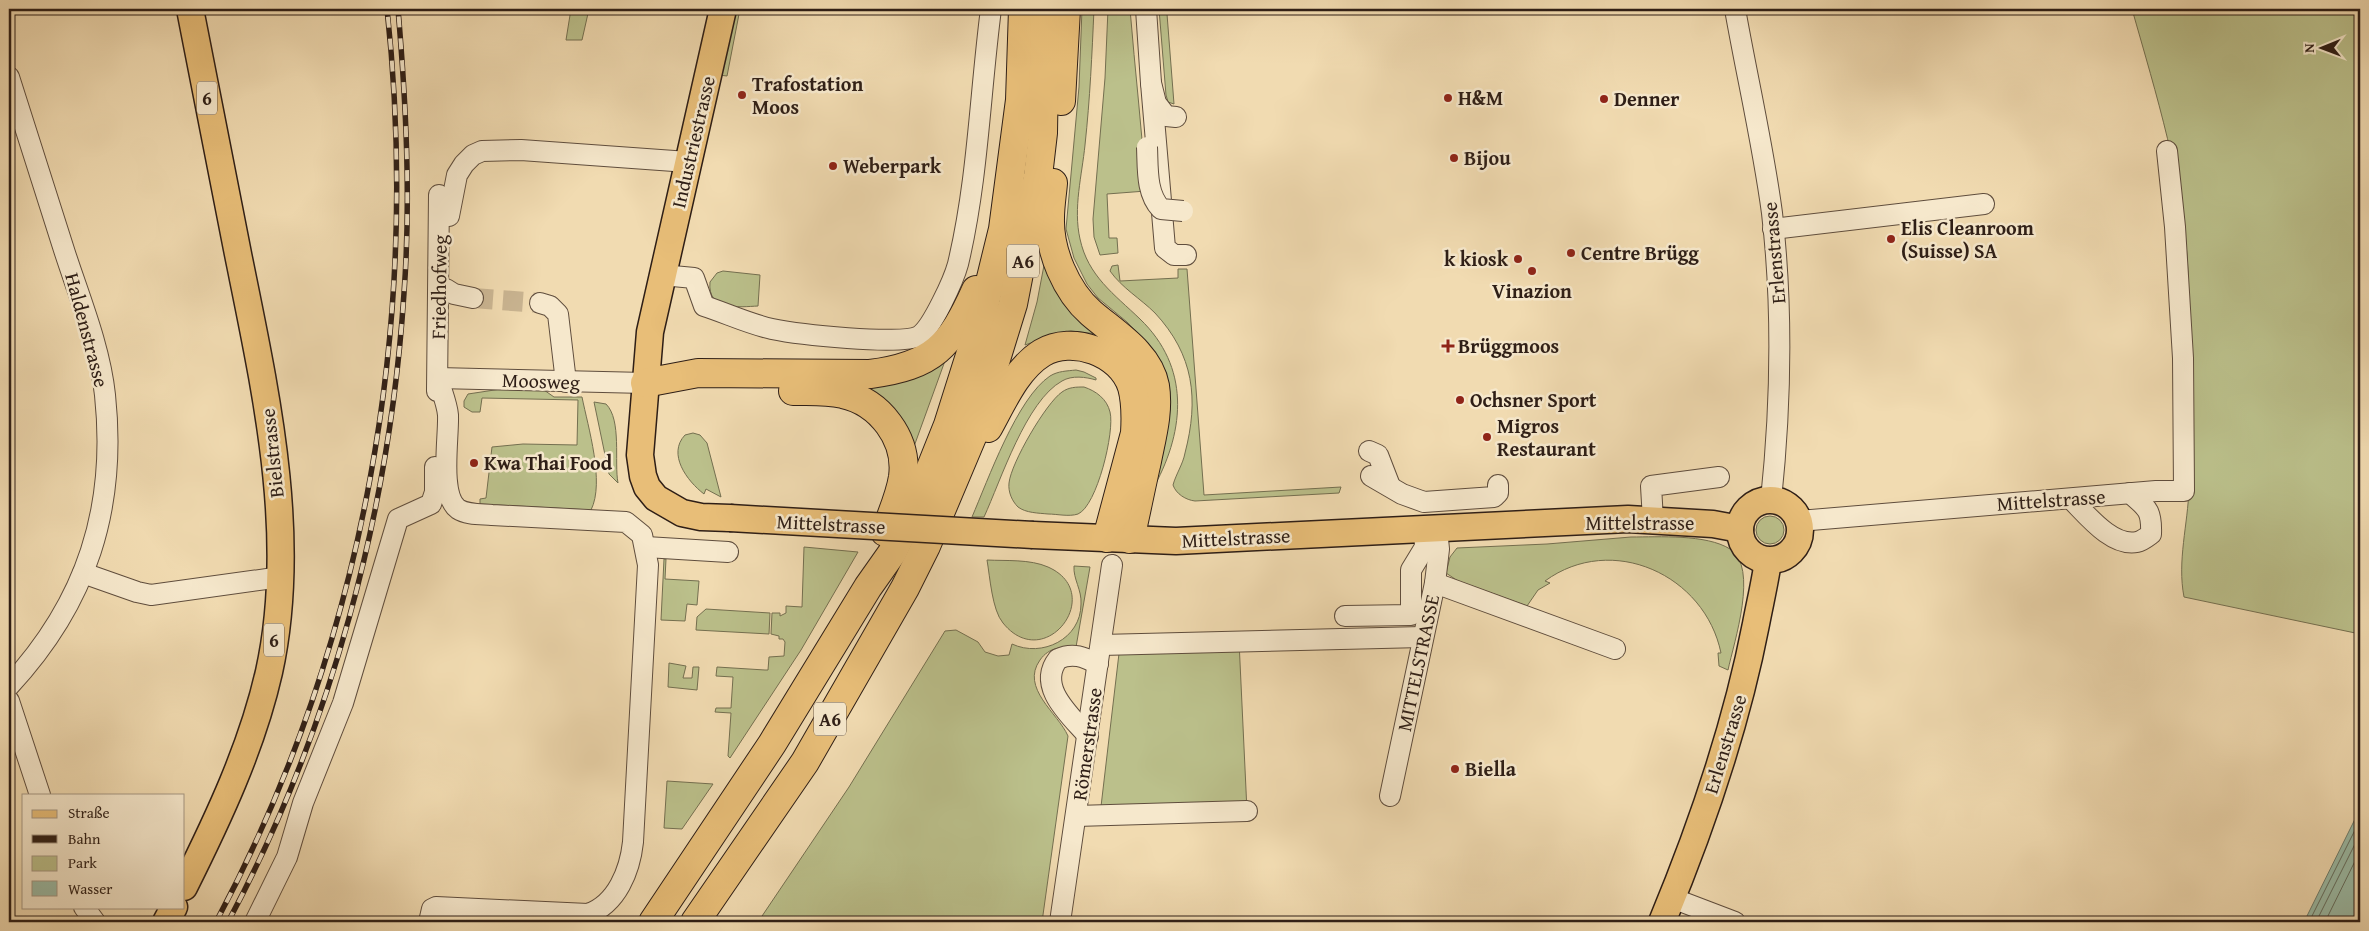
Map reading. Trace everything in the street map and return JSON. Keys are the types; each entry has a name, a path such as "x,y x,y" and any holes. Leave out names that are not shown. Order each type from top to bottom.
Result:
{"highway":[{"name":"A6","path":"653,922 772,744 868,587 892,553 918,500 948,425 979,327 1003,229 1020,100 1023,9"},
{"name":"A6","path":"695,922 806,762 905,588 945,503 988,390 1022,266 1038,176 1043,133 1045,9"},
{"path":"1066,9 1062,88 1050,219 1051,234 1062,272 1072,291 1090,312 1139,354 1150,370 1155,385 1156,408 1138,453 1119,539"},
{"path":"645,383 698,373 870,374 912,364 928,357 944,345 954,333 964,317 1003,229"},
{"path":"945,503 1010,388 1042,353 1057,348 1079,346 1094,350 1108,356 1121,368 1132,385 1138,453"},
{"path":"645,383 719,391 828,392 860,400 880,414 897,439 902,453 903,474 900,493 878,549 868,587"}],"main road":[{"name":"Bielstrasse","path":"185,885 220,808 252,730 269,672 281,577 277,495 263,380 190,9"},
{"name":"Industriestrasse","path":"723,9 650,332 640,458 648,487 656,498 682,513 701,517 730,518"},
{"path":"1771,500 1782,503 1790,508 1799,521 1799,540 1794,549 1778,560 1760,559 1748,550 1744,544 1740,529 1742,521 1750,508 1764,501 1771,500"},
{"name":"Mittelstrasse","path":"730,518 1176,541 1653,520 1714,524 1740,529"},
{"name":"Erlenstrasse","path":"1662,922 1716,777 1738,705 1768,560"},
{"path":"166,922 173,908"}],"street":[{"path":"662,275 694,278 704,306 772,329 862,338 904,339 918,337 931,326 958,266 970,194 991,9"},
{"path":"1146,9 1165,248 1174,256 1186,255"},
{"name":"Erlenstrasse","path":"1735,9 1773,229 1780,355 1777,441 1771,500"},
{"path":"1148,40 1143,91 1149,188 1154,202 1161,210 1183,211"},
{"name":"Haldenstrasse","path":"9,77 94,343 105,394 106,484 98,530 83,573 55,627 9,686"},
{"path":"1151,83 1156,103 1166,116 1176,117"},
{"path":"440,259 448,237 451,203 457,175 468,160 482,151 521,150 688,162"},
{"name":"Mittelstrasse","path":"1799,521 2184,491 2183,358 2176,227 2167,151"},
{"name":"Friedhofweg","path":"255,922 285,863 303,804 342,703 398,520 424,508 433,499 438,378 439,195"},
{"path":"1773,229 1984,204"},
{"path":"446,289 454,294 473,298"},
{"path":"540,303 550,306 558,314 566,382"},
{"path":"430,922 432,909 436,907 588,914 597,911 609,901 625,876 629,866 633,842 647,574 646,547 637,529 626,522 470,513 457,508 449,495 447,484 448,413 438,378"},
{"name":"Moosweg","path":"438,378 645,383"},
{"path":"1369,451 1378,455 1390,486"},
{"path":"1370,476 1418,501 1428,502 1494,497 1498,493 1498,485"},
{"path":"1653,520 1651,486 1719,477"},
{"path":"2071,499 2097,524 2120,542 2138,542 2151,534 2152,520 2148,509 2130,494"},
{"path":"1345,616 1411,615 1411,570 1425,547 1431,529"},
{"name":"MITTELSTRASSE","path":"1390,796 1422,637 1435,583 1439,548 1431,529"},
{"path":"646,547 728,552"},
{"name":"Römerstrasse","path":"1060,922 1112,565"},
{"path":"83,573 137,592 152,595 281,577"},
{"path":"1435,583 1615,649"},
{"path":"1088,736 1057,699 1051,686 1050,674 1058,659 1067,655 1082,656 1422,637"},
{"path":"9,701 40,794"},
{"path":"1076,816 1247,811"},
{"path":"1672,898 1735,922"},
{"path":"85,908 95,922"}],"green space":[{"path":"571,9 589,9 582,40 566,40"},
{"path":"733,9 740,9 727,76 719,75"},
{"path":"1082,9 1094,9 1088,111 1077,215 1078,227 1080,239 1089,264 1103,284 1140,319 1156,338 1168,357 1175,378 1178,399 1177,421 1165,464 1155,485 1145,341 1127,322 1098,298 1087,284 1074,258 1066,229 1079,87"},
{"path":"1108,9 1130,9 1146,191 1107,194 1109,238 1117,238 1118,253 1100,255 1094,237 1093,219 1105,78"},
{"path":"1159,9 1169,9 1167,14 1174,104 1168,102 1166,95"},
{"path":"2132,9 2360,9 2360,634 2184,597 2182,556 2189,488 2190,407 2189,299 2185,238 2181,205 2168,139"},
{"path":"1045,260 1098,334 1071,331 1058,333 1025,345 1037,302"},
{"path":"1118,265 1120,281 1178,278 1178,269 1187,269 1204,495 1341,487 1339,493 1195,501 1179,494 1173,485 1184,457 1189,433 1192,414 1190,378 1178,345 1168,329 1155,313 1120,283 1110,271 1112,266"},
{"path":"723,271 760,275 758,306 726,305 719,303 714,298 710,291 710,282 717,273"},
{"path":"946,358 912,452 847,386 901,382 925,373"},
{"path":"1076,370 1096,378 1096,380 1083,377 1070,378 1062,381 1049,391 1037,405 1026,423 984,517 972,517 995,462 1026,402 1038,387 1053,374"},
{"path":"1084,387 1097,393 1104,399 1109,407 1111,422 1103,467 1092,497 1085,508 1074,515 1036,513 1021,509 1012,499 1009,483 1022,448 1055,398 1067,389"},
{"path":"501,389 544,390 554,397 582,397 596,470 595,498 591,510 480,504 480,499 486,498 492,447 523,444 577,445 578,400 482,398 480,412 472,412 464,407 464,401 468,394"},
{"path":"594,402 606,404 614,420 618,483 609,474"},
{"path":"693,433 700,435 707,443 721,497 706,489 704,494 691,482 681,467 678,450 680,442 685,435"},
{"path":"1770,516 1780,520 1784,530 1780,540 1770,544 1760,540 1756,530 1760,520"},
{"path":"1631,537 1682,537 1708,541 1730,549 1738,558 1743,572 1744,588 1739,624 1728,670 1719,666 1718,653 1721,653 1712,626 1696,602 1676,583 1652,569 1626,562 1599,561 1571,567 1545,581 1550,583 1538,590 1527,606 1458,581 1446,573 1450,557 1457,548 1547,544"},
{"path":"804,547 858,552 801,650 730,758 728,756 731,713 715,712 716,708 731,708 733,677 716,676 717,667 768,670 769,657 784,656 785,642 783,639 779,639 779,636 771,634 772,613 780,613 780,616 786,613 786,606 802,607"},
{"path":"664,559 666,559 665,579 699,581 697,605 687,604 685,621 661,620"},
{"path":"987,560 1041,564 1065,579 1072,594 1071,610 1063,624 1051,635 1036,640 1019,637 1003,623 996,610"},
{"path":"1074,566 1090,567 1076,647 1061,648 1047,652 1035,670 1037,690 1068,736 1042,922 758,922 849,787 945,631 956,630 978,642 985,652 998,656 1009,655 1012,644 1035,649 1047,647 1058,642 1067,636 1079,616 1081,599"},
{"path":"706,609 770,613 769,634 696,630 697,617"},
{"path":"1239,641 1247,811 1100,815 1120,645"},
{"path":"669,663 686,666 683,678 692,678 693,667 699,667 697,690 668,687"},
{"path":"667,781 713,784 682,829 664,828"}],"water":[{"path":"2360,809 2360,922 2304,922"}],"tunnel":[{"path":"473,298 540,303"}],"railway":[{"path":"216,922 268,816 310,706 345,593 370,478 387,362 396,244 396,127 387,9"},
{"path":"228,922 265,849 297,773 325,696 349,617 369,537 385,456 397,374 406,257 405,115 398,9"}],"place":[{"name":"Trafostation Moos","path":"742,95"},
{"name":"H&M","path":"1448,98"},
{"name":"Denner","path":"1604,99"},
{"name":"Bijou","path":"1454,158"},
{"name":"Weberpark","path":"833,166"},
{"name":"Elis Cleanroom (Suisse) SA","path":"1891,239"},
{"name":"Centre Brügg","path":"1571,253"},
{"name":"k kiosk","path":"1518,259"},
{"name":"Vinazion","path":"1532,271"},
{"name":"Brüggmoos","path":"1448,346"},
{"name":"Ochsner Sport","path":"1460,400"},
{"name":"Migros Restaurant","path":"1487,437"},
{"name":"Kwa Thai Food","path":"474,463"},
{"name":"Biella","path":"1455,769"}]}
